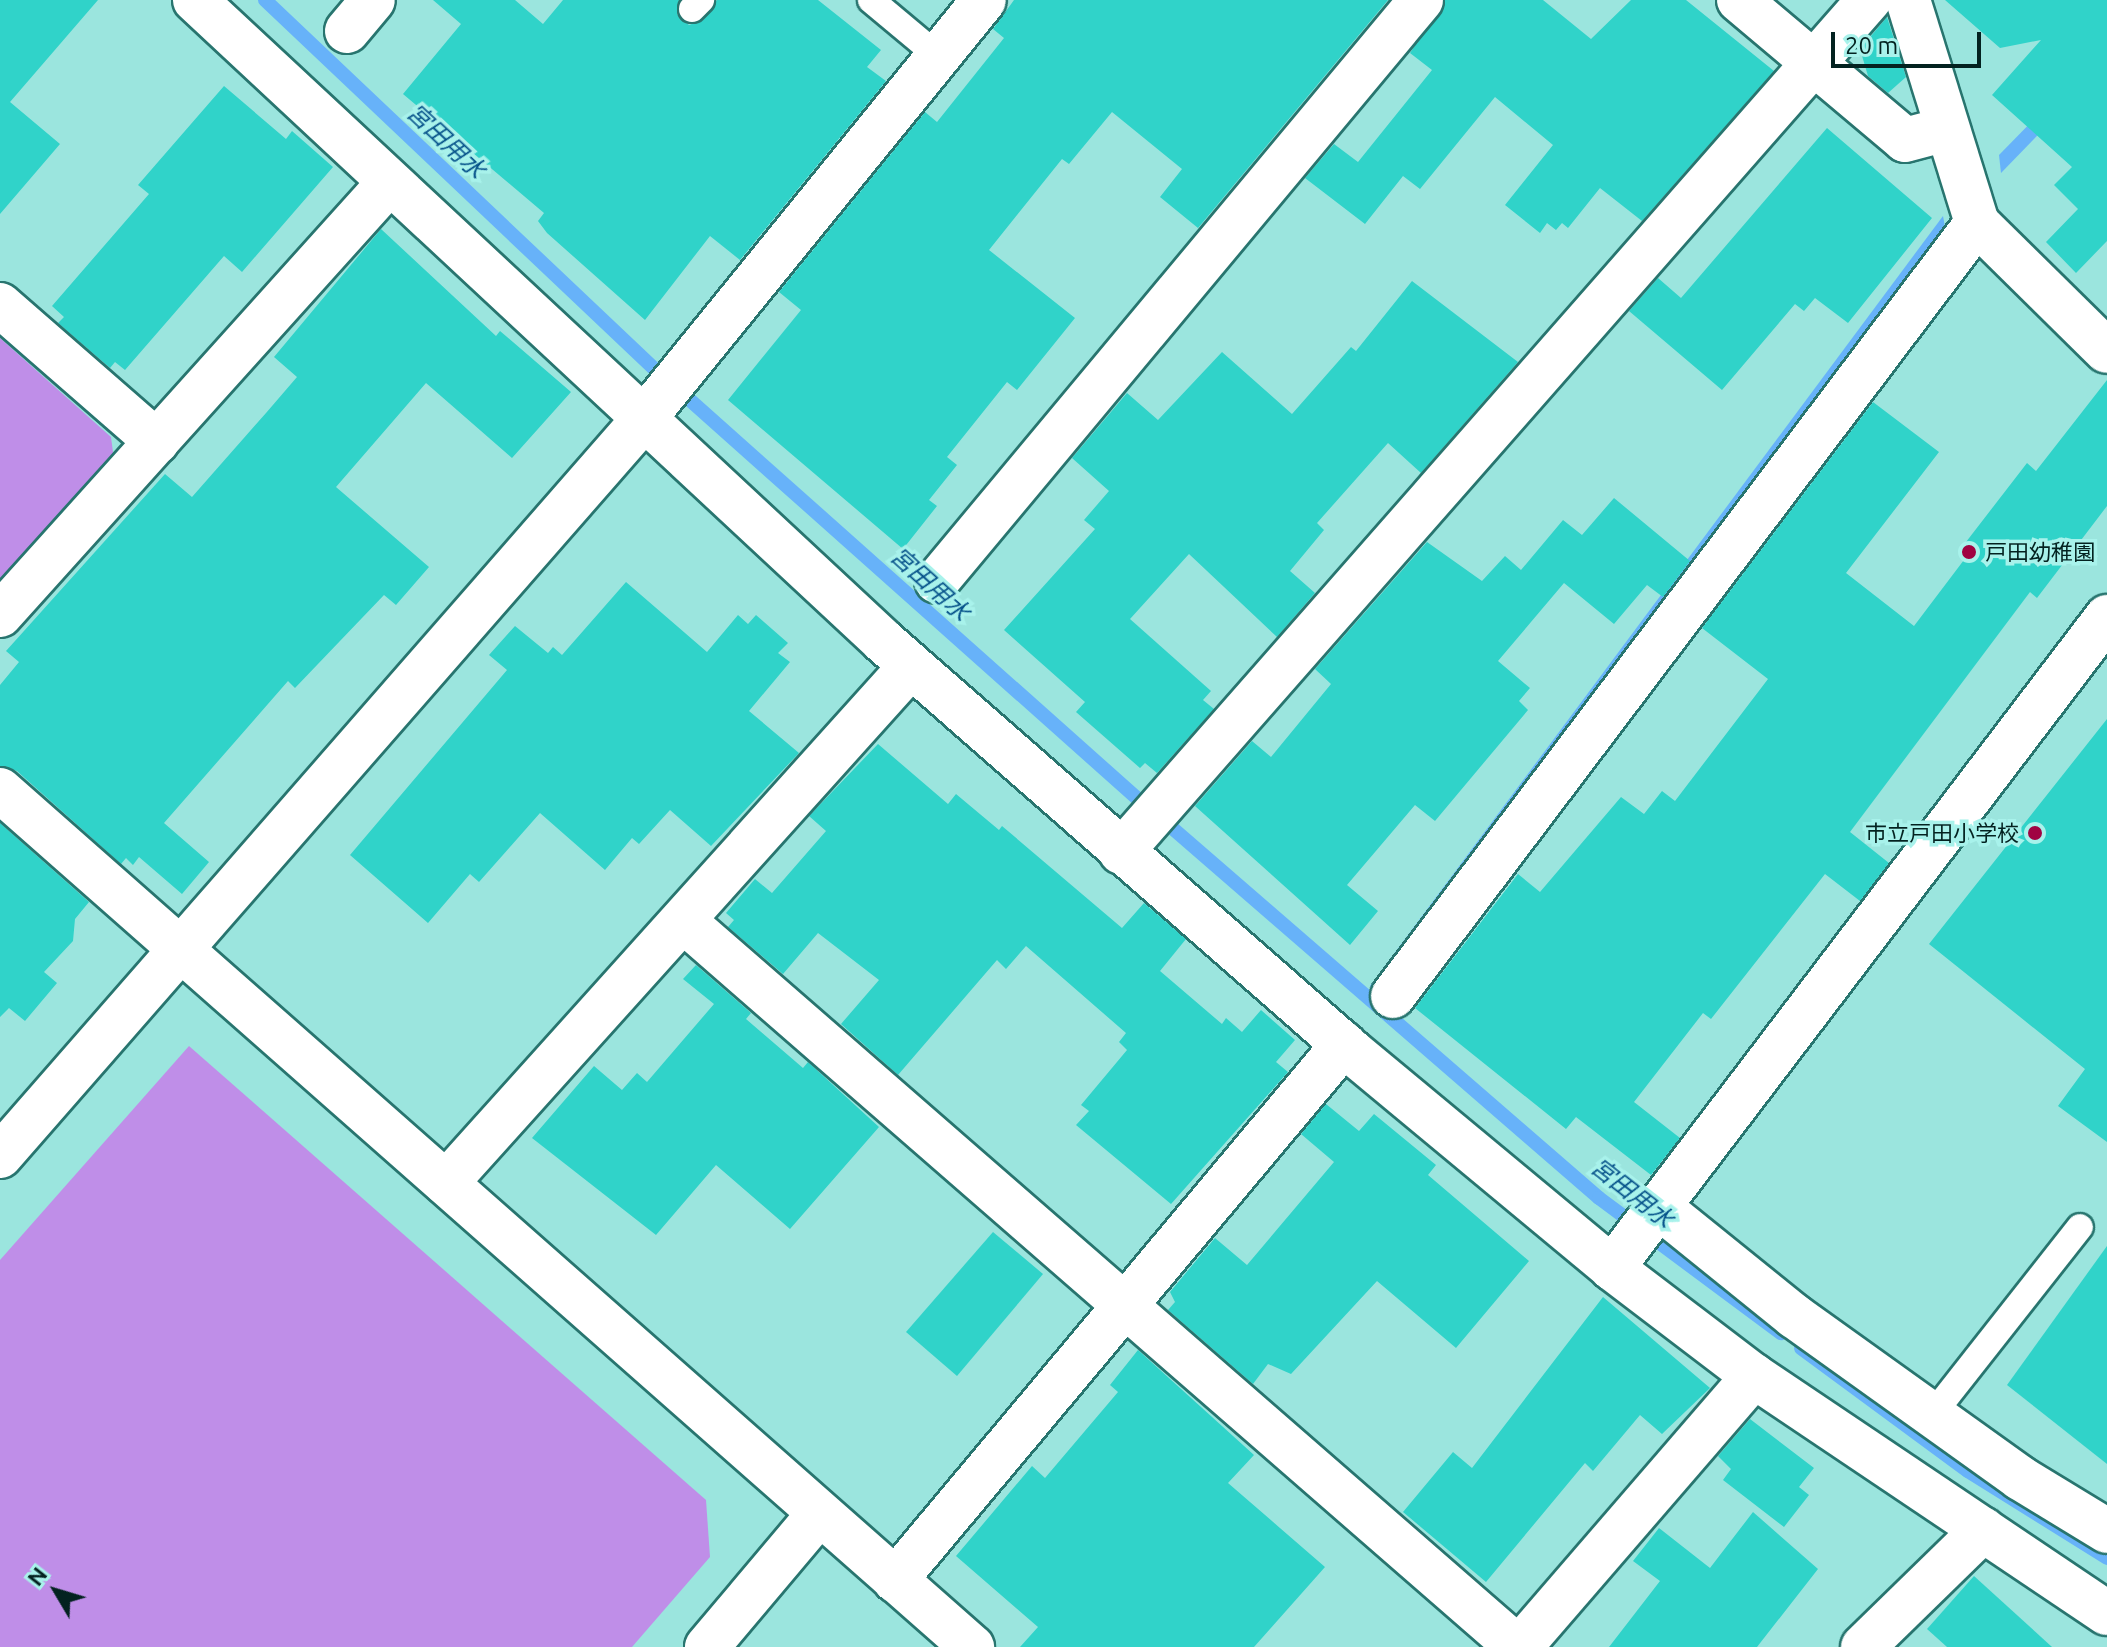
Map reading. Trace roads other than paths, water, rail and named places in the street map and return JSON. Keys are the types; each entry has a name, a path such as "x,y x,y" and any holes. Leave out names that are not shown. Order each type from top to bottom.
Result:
{"street":[{"path":"195,0 642,421 911,666 1344,1044 1932,1415 2107,1531"},
{"path":"0,1156 178,945 642,421 984,0"},
{"path":"937,581 1421,0"},
{"path":"1739,0 1905,140 1947,129"},
{"path":"1121,852 1811,60 1869,0"},
{"path":"1908,0 1977,223 2107,351"},
{"path":"0,615 388,184"},
{"path":"1393,996 1977,223"},
{"path":"0,305 157,442"},
{"path":"1640,1231 2107,617"},
{"path":"446,1183 686,923 911,666"},
{"path":"0,790 972,1647"},
{"path":"686,923 1518,1647 1754,1376"},
{"path":"895,1580 1121,1303 1344,1044"},
{"path":"1640,1231 1754,1376 2107,1613"},
{"path":"707,1647 819,1514"},
{"path":"1863,1647 1983,1530"}],"lane":[{"path":"871,0 938,56"},
{"path":"1932,1415 2080,1227"}],"water":[{"path":"2107,45 2107,64 2001,173 1999,155"},
{"path":"1943,216 1945,227 1377,994 1370,986"}],"waterway":[{"name":"宮田用水","path":"265,0 666,380"},
{"name":"宮田用水","path":"682,393 1148,808"},
{"name":"宮田用水","path":"1163,820 1599,1198 1781,1333"},
{"name":"宮田用水","path":"1801,1348 1968,1471 2107,1558"}],"place":[{"name":"戸田幼稚園","path":"1969,552"},
{"name":"市立戸田小学校","path":"2035,833"}]}
